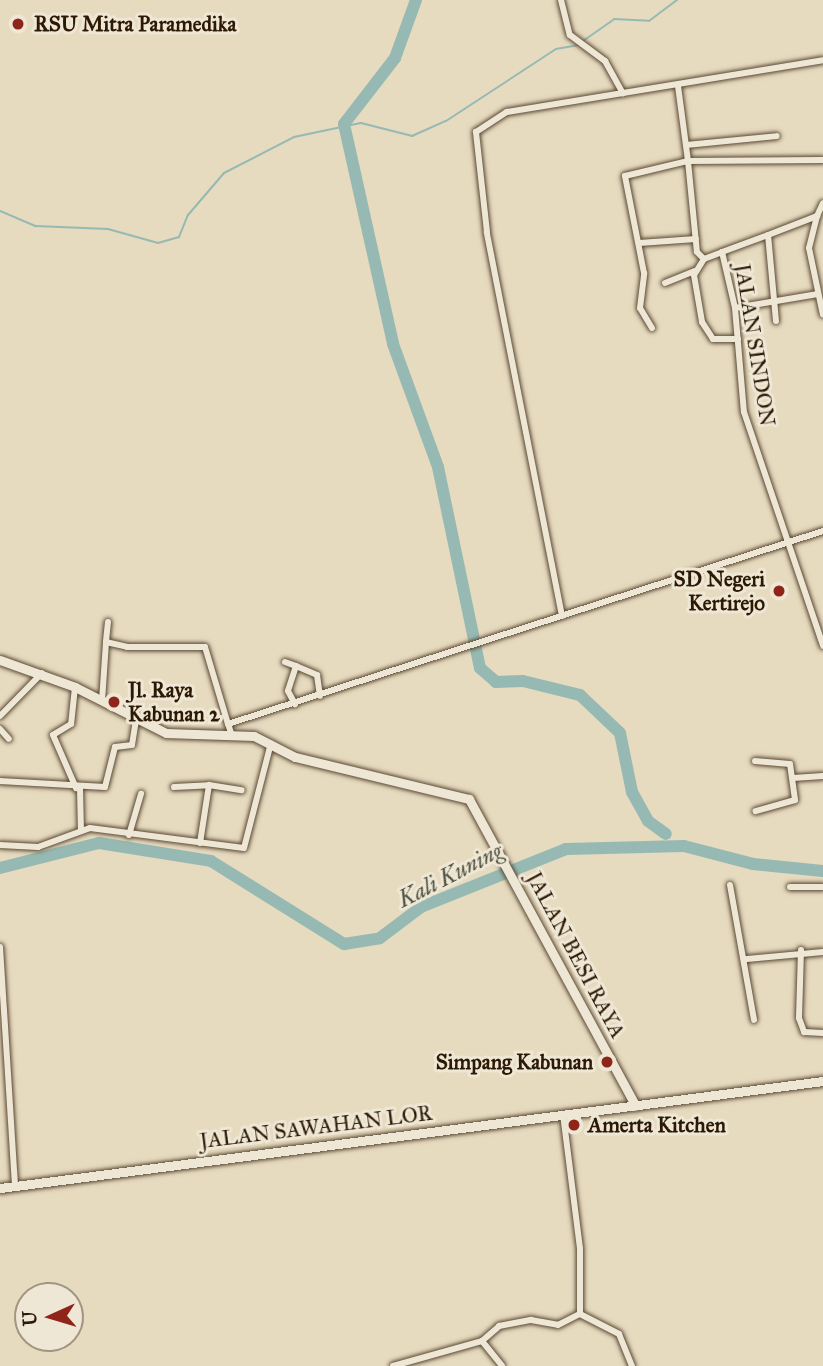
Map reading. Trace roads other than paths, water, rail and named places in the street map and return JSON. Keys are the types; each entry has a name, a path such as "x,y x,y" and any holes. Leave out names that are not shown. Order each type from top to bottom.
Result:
{"street":[{"path":"561,0 563,22 575,40 612,70 623,93"},
{"path":"562,616 474,140 481,125 507,112 678,86 823,60"},
{"name":"JALAN SINDON","path":"678,86 696,239 704,259 722,253 735,308 744,412 823,646"},
{"path":"686,145 777,136"},
{"path":"652,328 640,308 639,243 626,174 688,161 823,160"},
{"path":"823,204 809,248 823,315"},
{"name":"JALAN SINDON","path":"776,321 768,235 817,216"},
{"path":"722,253 768,235"},
{"path":"639,243 696,239"},
{"path":"665,284 695,271 704,259"},
{"path":"695,271 699,313 713,339 738,340"},
{"path":"735,308 818,294"},
{"path":"228,724 823,531"},
{"path":"102,701 108,622"},
{"path":"106,642 131,648 205,647 232,736"},
{"name":"JALAN BESI RAYA","path":"0,660 75,687 136,719 176,735 232,736 271,743 306,761 458,793 480,810 636,1106"},
{"path":"285,662 317,675 320,696"},
{"path":"295,704 288,691 296,666"},
{"path":"0,716 42,673"},
{"path":"75,687 71,724 53,735 78,788 81,831"},
{"path":"0,781 33,779 78,788 107,785 114,750 132,745 136,719"},
{"path":"0,729 9,738"},
{"path":"0,845 38,847 81,831 247,846 271,743"},
{"path":"755,761 787,763 793,778 794,806 756,811"},
{"path":"793,778 823,776"},
{"path":"200,843 209,785"},
{"path":"174,787 209,785 242,790"},
{"path":"129,835 141,794"},
{"path":"730,885 747,959 754,1020"},
{"path":"790,887 823,887"},
{"path":"0,947 3,1065 15,1186"},
{"path":"747,959 801,950 823,952"},
{"path":"801,950 799,1018 804,1032 823,1033"},
{"path":"636,1106 823,1081"},
{"name":"JALAN SAWAHAN LOR","path":"0,1188 636,1106"},
{"path":"563,1114 580,1249 580,1314"},
{"path":"393,1366 482,1341 499,1326 531,1320 558,1325 580,1314"},
{"path":"580,1314 619,1334 632,1366"},
{"path":"482,1341 502,1366"}],"waterway":[{"path":"416,0 395,58 344,124 393,344 438,467 480,668 496,682 523,681 580,695 620,733 632,792 648,821 666,834"},
{"path":"583,41 614,19 649,21 677,0"},
{"path":"0,211 36,226 108,229 158,243 179,237 188,215 224,173 294,137 361,123 412,136 446,121 556,49 579,45"},
{"name":"Kali Kuning","path":"0,868 99,843 211,861 344,944 380,938 421,907 566,849 684,846 753,864 823,871"}],"place":[{"name":"RSU Mitra Paramedika","path":"18,24"},
{"name":"SD Negeri Kertirejo","path":"779,591"},
{"name":"Jl. Raya Kabunan 2","path":"114,702"},
{"name":"Simpang Kabunan","path":"607,1062"},
{"name":"Amerta Kitchen","path":"574,1125"}]}
